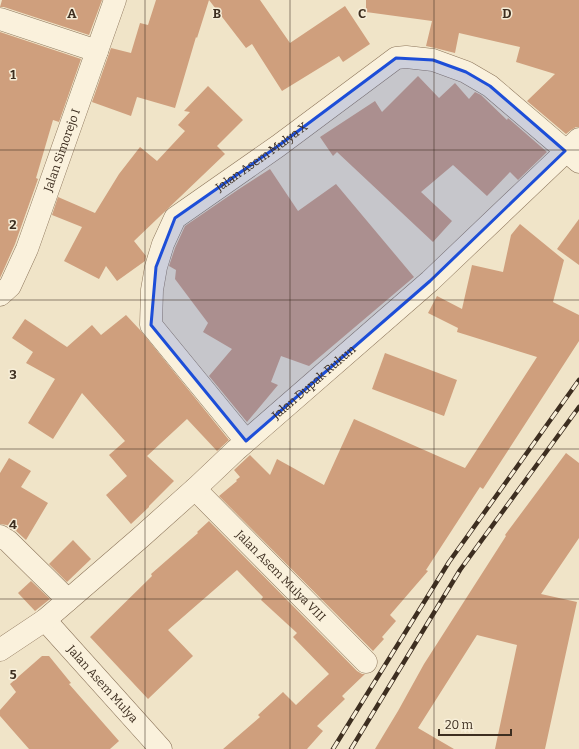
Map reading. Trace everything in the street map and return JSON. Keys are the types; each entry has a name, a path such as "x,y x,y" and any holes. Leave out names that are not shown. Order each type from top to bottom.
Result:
{"street":[{"name":"Jalan Simorejo I","path":"0,294 10,286 27,249 115,0"},
{"path":"0,19 97,51"},
{"name":"Jalan Asem Mulya X","path":"246,441 151,325 152,290 156,267 163,244 174,218 278,146 396,58 406,57 433,60 466,72 490,86 574,151"},
{"name":"Jalan Dupak Rukun","path":"0,650 45,620 140,538 246,441 430,281 574,151"},
{"name":"Jalan Asem Mulya VIII","path":"195,489 366,662"},
{"path":"0,536 8,540 68,600"},
{"name":"Jalan Asem Mulya","path":"45,620 161,749"}],"highlighted area":[{"path":"396,58 433,60 466,72 490,86 565,151 430,281 246,441 151,325 156,267 175,218 278,146"}],"building":[{"path":"2,0 102,0 89,35 4,7 0,7"},
{"path":"156,0 209,0 197,38 196,37 175,108 137,97 131,116 92,102 111,48 131,53 140,23 148,25"},
{"path":"209,0 260,0 290,43 345,6 370,44 343,62 339,56 282,91 252,44 246,48"},
{"path":"366,0 579,0 579,127 576,127 566,134 527,101 555,74 516,62 520,47 459,33 455,53 426,46 432,21 366,12"},
{"path":"0,32 81,59 59,122 53,120 36,178 38,179 15,244 0,278"},
{"path":"418,76 439,98 455,83 469,99 475,92 481,95 507,120 508,118 547,152 518,180 510,172 487,196 453,165 421,192 452,221 433,242 337,152 333,156 320,137 375,101 382,112"},
{"path":"208,86 243,120 217,146 225,154 134,241 146,256 145,261 117,281 106,266 99,279 64,261 82,227 52,215 58,197 95,213 119,174 140,147 157,161 185,131 178,125 190,112 184,111"},
{"path":"270,169 298,211 336,184 414,277 309,366 281,356 271,382 278,385 247,422 209,376 232,349 203,332 208,323 175,279 176,270 169,266 185,226"},
{"path":"579,219 579,265 557,249"},
{"path":"520,224 564,260 553,302 579,315 579,341 483,489 480,487 426,570 428,571 390,615 396,621 382,637 384,639 373,651 219,496 237,481 236,480 240,477 234,470 250,455 270,475 277,459 324,485 354,419 465,468 537,357 457,332 458,328 428,313 437,296 462,309 472,265 503,272 511,235"},
{"path":"126,315 141,331 229,440 217,451 187,419 147,456 174,481 131,524 106,495 127,476 109,455 125,441 82,393 53,439 28,423 55,379 26,363 33,352 12,338 25,319 67,347 92,325 101,335"},
{"path":"385,353 457,380 444,416 372,389"},
{"path":"566,453 579,463 579,538 541,594 577,602 545,749 495,749 517,645 477,635 418,728 454,749 375,749 424,664 506,536 505,535"},
{"path":"9,458 31,471 21,487 48,503 26,540 7,525 0,524 0,473"},
{"path":"209,521 357,671 365,674 342,696 345,699 317,726 323,731 307,749 223,749 260,717 258,715 283,692 296,705 329,674 293,637 297,633 261,600 263,597 237,570 168,630 193,656 148,699 90,637 152,576 151,574 198,533 197,532"},
{"path":"73,540 91,559 67,582 49,564"},
{"path":"31,581 50,599 35,611 18,593"},
{"path":"42,656 49,656 71,683 69,684 119,741 110,749 29,749 0,716 0,710 16,692 10,684"}],"railway":[{"path":"333,749 449,562 579,380"},
{"path":"351,749 460,570 579,407"}]}
